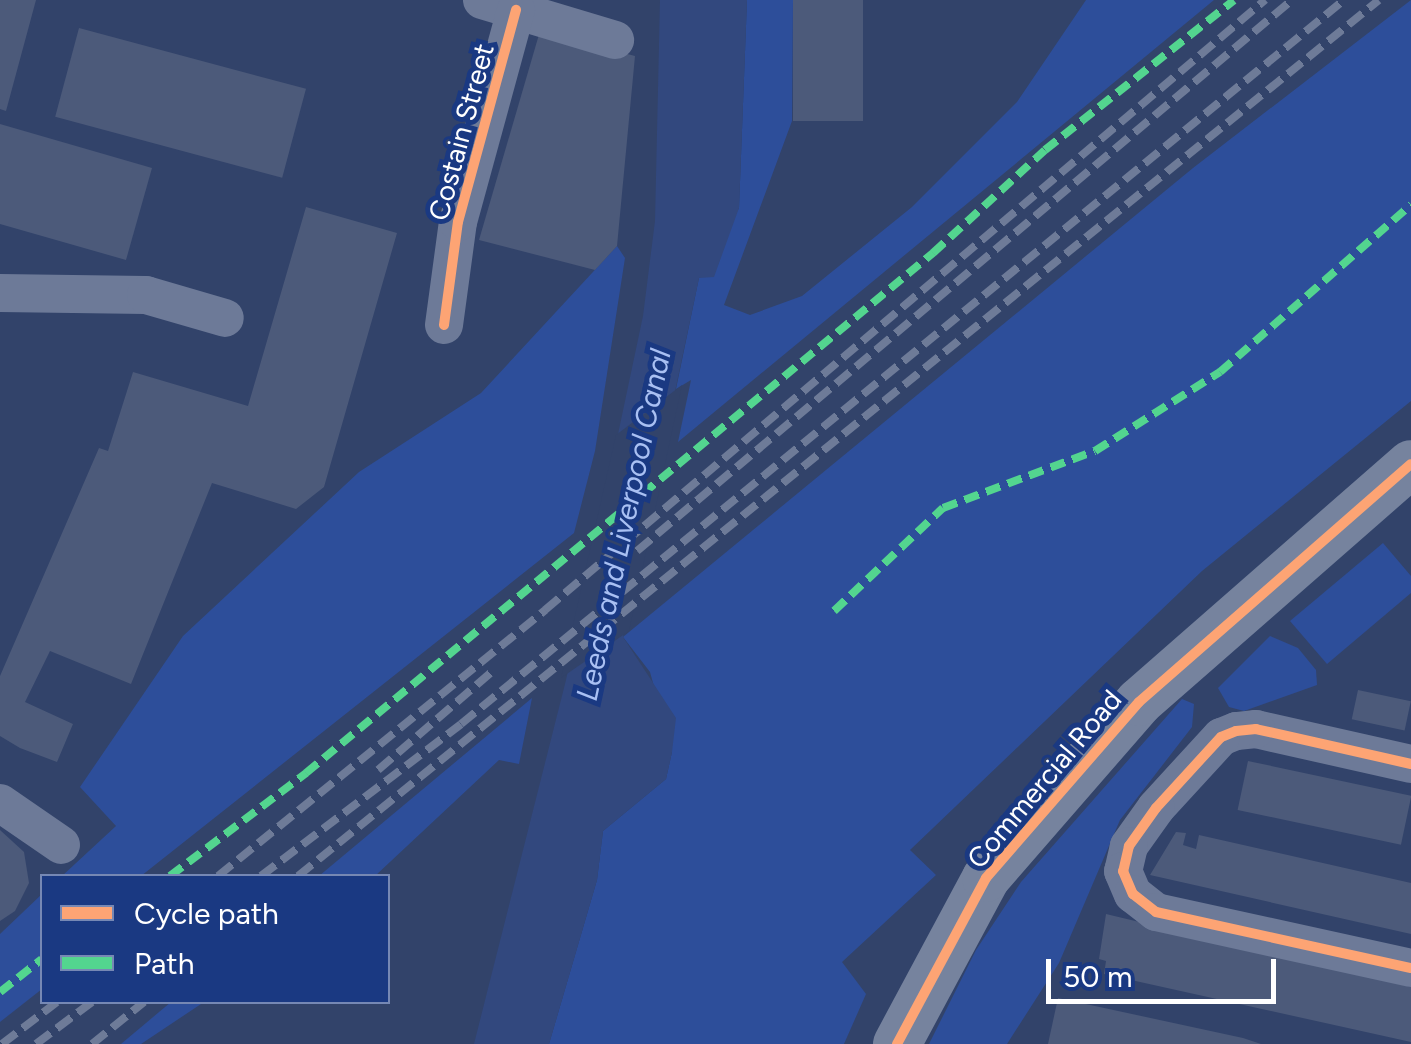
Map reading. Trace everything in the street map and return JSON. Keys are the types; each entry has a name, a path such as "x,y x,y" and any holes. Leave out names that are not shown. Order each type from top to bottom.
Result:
{"main road":[{"name":"Commercial Road","path":"897,1044 986,878 1138,702 1411,464"}],"street":[{"path":"499,5 615,40"},
{"name":"Costain Street","path":"444,325 458,222 499,5"},
{"path":"0,294 146,295 226,318"},
{"path":"1411,764 1256,729 1236,731 1221,738 1156,808 1129,846 1123,871 1133,894 1156,912 1411,968"},
{"path":"0,803 61,845"}],"shaded area":[{"path":"747,0 793,0 792,121 724,305 750,315 802,296 912,207 1017,102 1086,0 1214,0 678,442 691,380 676,389 699,278 739,208"},
{"path":"1411,0 1411,401 1202,571 910,850 936,875 842,962 866,994 844,1044 549,1044 597,880 603,831 666,779 672,752 650,672 623,637 1193,168"},
{"path":"617,246 625,258 595,451 574,533 144,874 64,874 116,826 80,787 183,636 359,472 481,393"},
{"path":"1383,543 1411,576 1411,593 1327,664 1290,621"},
{"path":"1270,636 1298,648 1316,670 1317,685 1244,711 1229,707 1218,688"},
{"path":"532,698 519,764 499,760 377,874 321,874"},
{"path":"1182,699 1194,704 1192,727 1120,820 1059,963 1007,1044 929,1044 976,950 1021,882"},
{"path":"40,896 40,991 0,1022 0,934"},
{"path":"169,1004 201,1004 141,1044 121,1044"}],"water":[{"name":"Leeds and Liverpool Canal","path":"660,0 747,0 739,208 714,277 699,278 623,637 676,718 672,752 666,779 603,831 597,880 549,1044 474,1044 566,680 643,316 655,221"}],"pier":[{"path":"682,385 629,631 561,678 616,435"}],"building":[{"path":"0,0 36,0 6,111 0,109"},
{"path":"793,0 863,0 863,121 793,121"},
{"path":"79,28 306,89 282,178 55,117"},
{"path":"540,31 635,56 617,246 595,270 479,240"},
{"path":"0,124 152,168 126,260 0,224"},
{"path":"306,207 397,233 324,487 296,509 212,483 131,684 50,651 25,702 73,724 57,762 20,748 0,736 0,676 99,448 108,451 133,372 248,406"},
{"path":"1358,690 1411,701 1405,731 1352,719"},
{"path":"1248,761 1411,796 1401,845 1238,810"},
{"path":"0,830 24,852 29,883 15,911 0,921"},
{"path":"1176,832 1186,833 1183,845 1196,849 1199,835 1411,883 1411,934 1150,875"},
{"path":"1106,914 1411,987 1411,1042 1104,974 1106,961 1099,959"},
{"path":"1058,998 1243,1038 1261,1044 1048,1044"}],"railway":[{"path":"220,874 545,610 1265,0"},
{"path":"637,551 1292,0"},
{"path":"264,874 461,724 1344,0"},
{"path":"300,874 1379,0"},
{"path":"378,770 495,669"},
{"path":"2,1044 54,1004"},
{"path":"36,1044 89,1004"},
{"path":"92,1044 142,1004"}],"marked path":[{"path":"173,874 306,773 933,253 1045,150 1234,0"},
{"path":"834,611 943,508 1095,451 1220,372 1411,205"},
{"path":"0,992 40,961"}],"cycle path":[{"path":"444,325 458,222 516,10"},
{"path":"897,1044 986,878 1139,702 1411,464"},
{"path":"1411,764 1256,729 1236,731 1221,737 1156,808 1129,846 1123,871 1133,894 1156,912 1411,968"}]}
